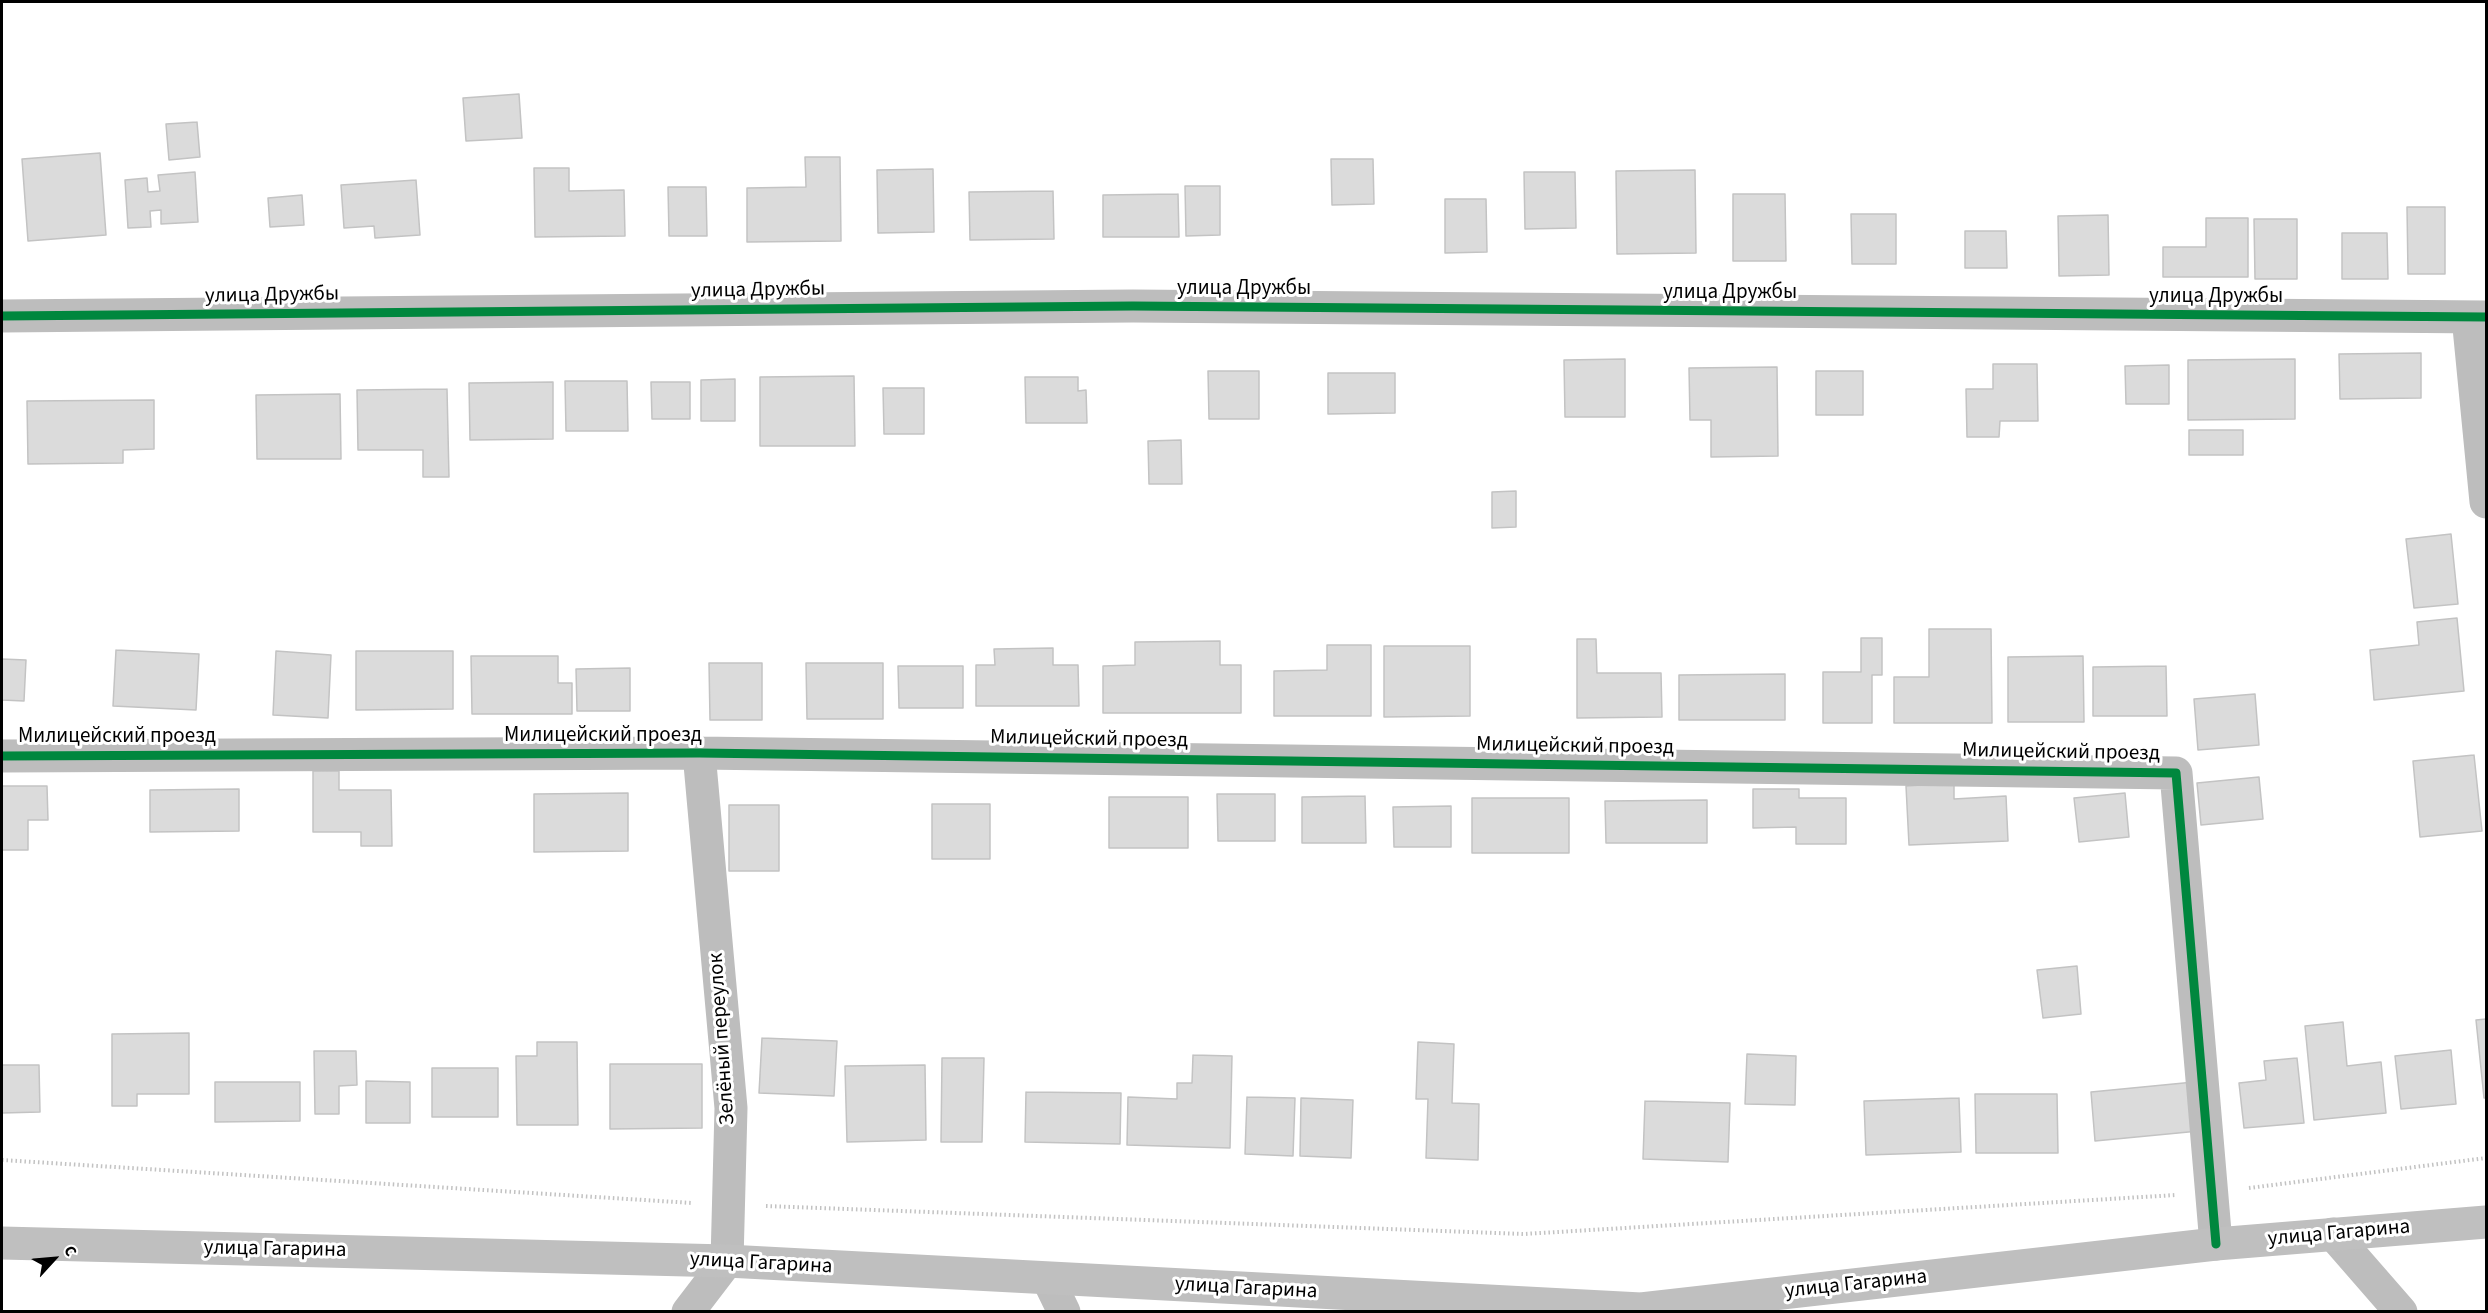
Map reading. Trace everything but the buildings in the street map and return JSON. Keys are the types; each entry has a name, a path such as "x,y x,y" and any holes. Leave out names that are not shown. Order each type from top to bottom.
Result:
{"main road":[{"name":"улица Гагарина","path":"2,1243 727,1261 1641,1309 2216,1244 2487,1222"}],"street":[{"name":"улица Дружбы","path":"2,316 1132,306 2477,317"},
{"path":"2477,317 2487,502"},
{"name":"Милицейский проезд","path":"2,756 699,753 2176,773 2212,1193"},
{"name":"Зелёный переулок","path":"699,753 731,1108 727,1261"},
{"path":"2212,1193 2216,1244"},
{"path":"2333,1234 2400,1311"},
{"path":"688,1311 727,1261"},
{"path":"1048,1279 1064,1311"}],"path":[{"path":"2,1160 728,1205 1524,1234 2212,1193 2487,1158"}],"cycle path":[{"path":"2,316 1133,306 2486,317"},
{"path":"2,756 699,753 2176,773 2216,1244"}]}
